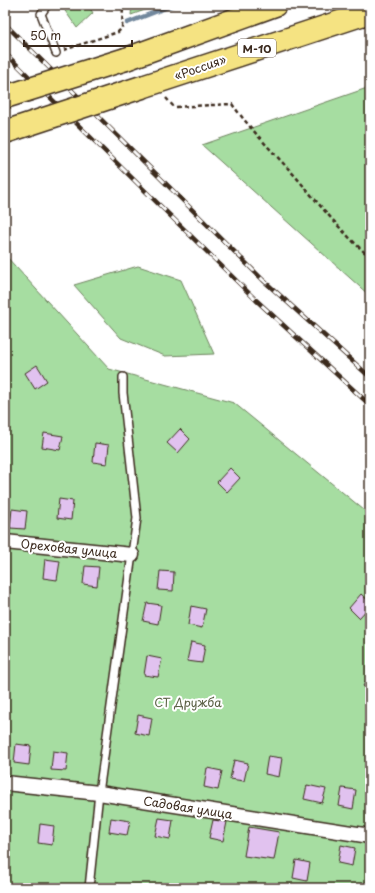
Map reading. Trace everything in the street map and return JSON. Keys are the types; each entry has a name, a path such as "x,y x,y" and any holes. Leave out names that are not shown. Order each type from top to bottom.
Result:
{"highway":[{"path":"5,97 126,59 275,5"},
{"name":"«Россия»","path":"152,84 370,12"},
{"name":"М-10","path":"5,132 152,84"}],"street":[{"name":"Ореховая улица","path":"5,542 132,555"},
{"name":"Садовая улица","path":"5,783 99,793 370,836"}],"lane":[{"path":"47,5 41,14 56,53"},
{"path":"89,888 99,793 137,518 123,393 123,377"}],"path":[{"path":"56,53 118,32 122,28 123,5"},
{"path":"152,84 174,107 232,104 247,126 294,175 346,236 370,258"}],"green space":[{"path":"61,5 88,5 93,13 77,28"},
{"path":"132,5 159,5 131,15"},
{"path":"370,87 370,296 202,145"},
{"name":"СТ Дружба","path":"5,255 109,369 234,403 370,515 370,888 5,888"},
{"path":"138,266 181,280 214,354 165,356 121,338 74,285"}],"building":[{"path":"37,365 47,381 35,389 25,373"},
{"path":"180,429 190,439 178,453 167,443"},
{"path":"44,433 63,436 60,450 42,447"},
{"path":"95,443 109,445 107,464 93,462"},
{"path":"230,468 240,478 227,492 217,482"},
{"path":"59,499 73,501 71,520 57,518"},
{"path":"12,509 27,511 25,529 10,528"},
{"path":"45,559 60,561 57,580 43,578"},
{"path":"85,566 99,567 97,586 83,584"},
{"path":"160,571 174,572 173,591 158,590"},
{"path":"361,594 370,602 370,606 359,618 349,608"},
{"path":"147,603 161,605 158,624 143,621"},
{"path":"191,606 206,609 202,628 188,625"},
{"path":"191,642 205,645 202,663 187,661"},
{"path":"147,656 162,659 158,677 144,675"},
{"path":"370,675 370,691 363,686"},
{"path":"138,715 152,718 149,736 135,733"},
{"path":"16,744 31,746 29,765 14,763"},
{"path":"53,751 68,753 66,771 51,770"},
{"path":"268,756 282,758 279,777 265,774"},
{"path":"234,760 248,763 244,781 230,779"},
{"path":"207,768 222,771 218,790 204,787"},
{"path":"307,785 326,789 322,803 304,799"},
{"path":"342,788 356,790 353,809 339,806"},
{"path":"111,818 130,821 127,835 109,832"},
{"path":"159,818 173,820 170,839 155,836"},
{"path":"213,820 227,822 223,841 209,838"},
{"path":"40,824 54,826 52,845 38,843"},
{"path":"249,827 279,832 274,860 244,856"},
{"path":"341,845 355,848 352,866 338,863"},
{"path":"296,860 310,863 307,881 293,878"}],"waterway":[{"path":"127,23 173,5"}],"railway":[{"path":"5,24 263,280 370,377"},
{"path":"5,53 256,300 370,405"}]}
